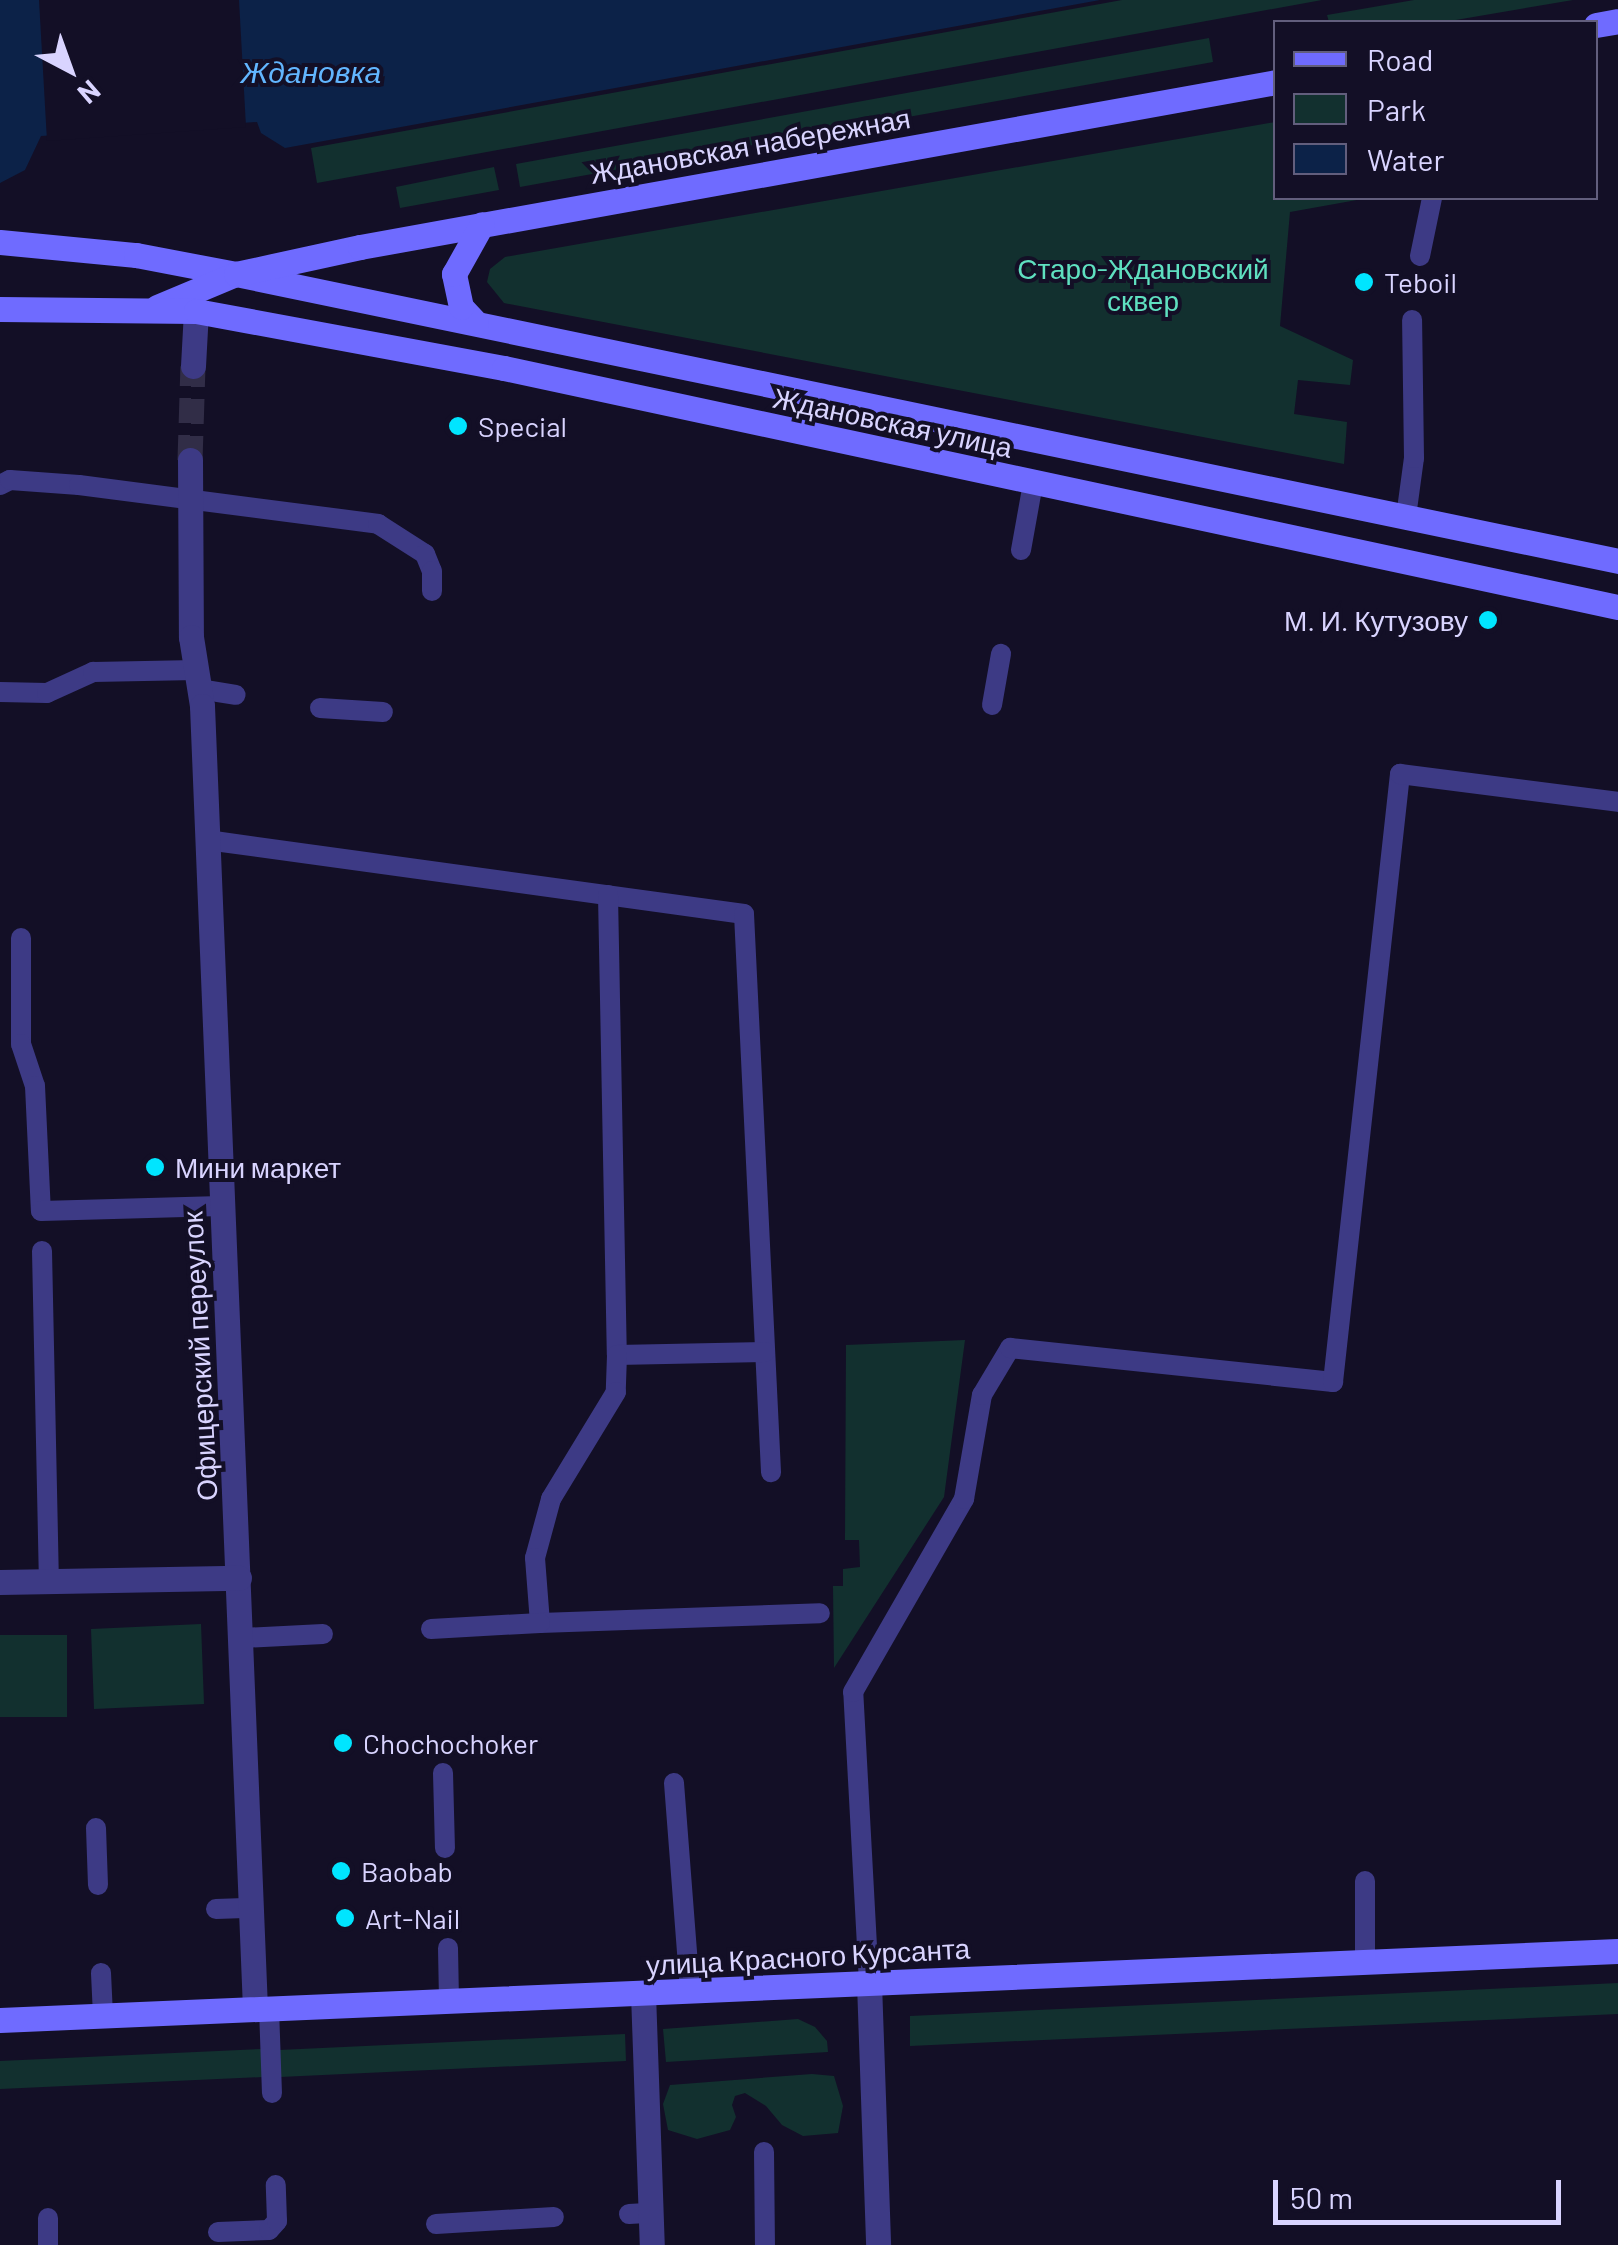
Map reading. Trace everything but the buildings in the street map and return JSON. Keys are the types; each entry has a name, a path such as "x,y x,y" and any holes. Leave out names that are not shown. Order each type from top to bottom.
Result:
{"main road":[{"name":"Ждановская набережная","path":"0,309 152,309 236,274 482,224 1273,83"},
{"path":"476,323 461,307 454,274 482,224"},
{"name":"Ждановская набережная","path":"0,242 136,255 236,274"},
{"name":"Ждановская улица","path":"236,274 1618,561"},
{"name":"Ждановская улица","path":"152,309 196,311 504,368 1618,607"},
{"name":"улица Красного Курсанта","path":"0,2020 1618,1950"}],"street":[{"path":"193,366 196,311"},
{"name":"Офицерский переулок","path":"190,460 191,636 198,680 207,840 252,1908 262,2008"},
{"path":"0,1582 239,1578"},
{"path":"868,1983 878,2245"},
{"path":"643,1992 640,2214 652,2245"}],"lane":[{"path":"1420,256 1432,200"},
{"path":"1406,517 1414,458 1412,320"},
{"path":"0,484 10,480 44,482 378,524 425,554 432,572 432,592"},
{"path":"1021,550 1034,483"},
{"path":"992,705 1001,654"},
{"path":"0,692 47,694 93,672 198,680 236,695"},
{"path":"320,708 383,712"},
{"path":"868,1983 854,1692 964,1498 982,1395 1010,1348 1333,1382 1400,774 1618,802"},
{"path":"207,840 744,914 771,1472"},
{"path":"540,1624 535,1558 551,1498 616,1392 608,895"},
{"path":"21,938 21,1044 35,1086 40,1211 221,1206"},
{"path":"42,1251 49,1580"},
{"path":"617,1355 765,1352"},
{"path":"436,1636 540,1624 820,1613"},
{"path":"242,1638 323,1634"},
{"path":"443,1773 445,1848"},
{"path":"674,1784 690,1991"},
{"path":"96,1828 98,1885"},
{"path":"1365,1881 1365,1962"},
{"path":"216,1909 252,1908"},
{"path":"448,1948 449,2001"},
{"path":"101,1973 103,2016"},
{"path":"262,2008 272,2093"},
{"path":"764,2152 765,2245"},
{"path":"218,2232 269,2230 277,2221 276,2185"},
{"path":"436,2224 554,2217"},
{"path":"48,2218 48,2245"}],"green space":[{"path":"1122,0 1322,0 317,183 311,148"},
{"path":"1414,0 1573,0 1456,20 1328,20 1327,15"},
{"path":"1209,38 1213,62 520,187 516,164"},
{"name":"Старо-Ждановский сквер","path":"1273,122 1273,200 1357,200 1290,212 1280,326 1353,360 1350,385 1298,380 1294,414 1347,422 1344,464 504,303 487,282 490,269 505,257"},
{"path":"494,167 499,190 400,208 396,187"},
{"path":"965,1340 944,1497 834,1668 833,1586 843,1586 843,1569 860,1567 859,1540 845,1540 846,1345"},
{"path":"201,1624 204,1704 94,1709 91,1629"},
{"path":"0,1635 67,1635 67,1717 0,1717"},
{"path":"1618,1983 1618,2014 910,2046 910,2016"},
{"path":"798,2019 815,2027 827,2041 828,2052 666,2062 663,2029"},
{"path":"625,2034 626,2061 280,2077 279,2050"},
{"path":"262,2049 263,2077 0,2089 0,2061"},
{"path":"812,2074 834,2076 843,2106 838,2133 803,2136 782,2125 766,2106 745,2093 735,2096 732,2105 736,2117 730,2130 697,2139 668,2130 663,2104 670,2085"}],"water":[{"name":"Ждановка","path":"0,0 1100,0 285,148 261,133 257,122 41,136 25,170 0,183"}],"pier":[{"path":"39,0 239,0 246,127 47,141"}],"tunnel":[{"path":"190,460 193,366"}],"place":[{"name":"Teboil","path":"1364,282"},
{"name":"Special","path":"458,426"},
{"name":"М. И. Кутузову","path":"1488,620"},
{"name":"Мини маркет","path":"155,1167"},
{"name":"Chochochoker","path":"343,1743"},
{"name":"Baobab","path":"341,1871"},
{"name":"Art-Nail","path":"345,1918"}]}
